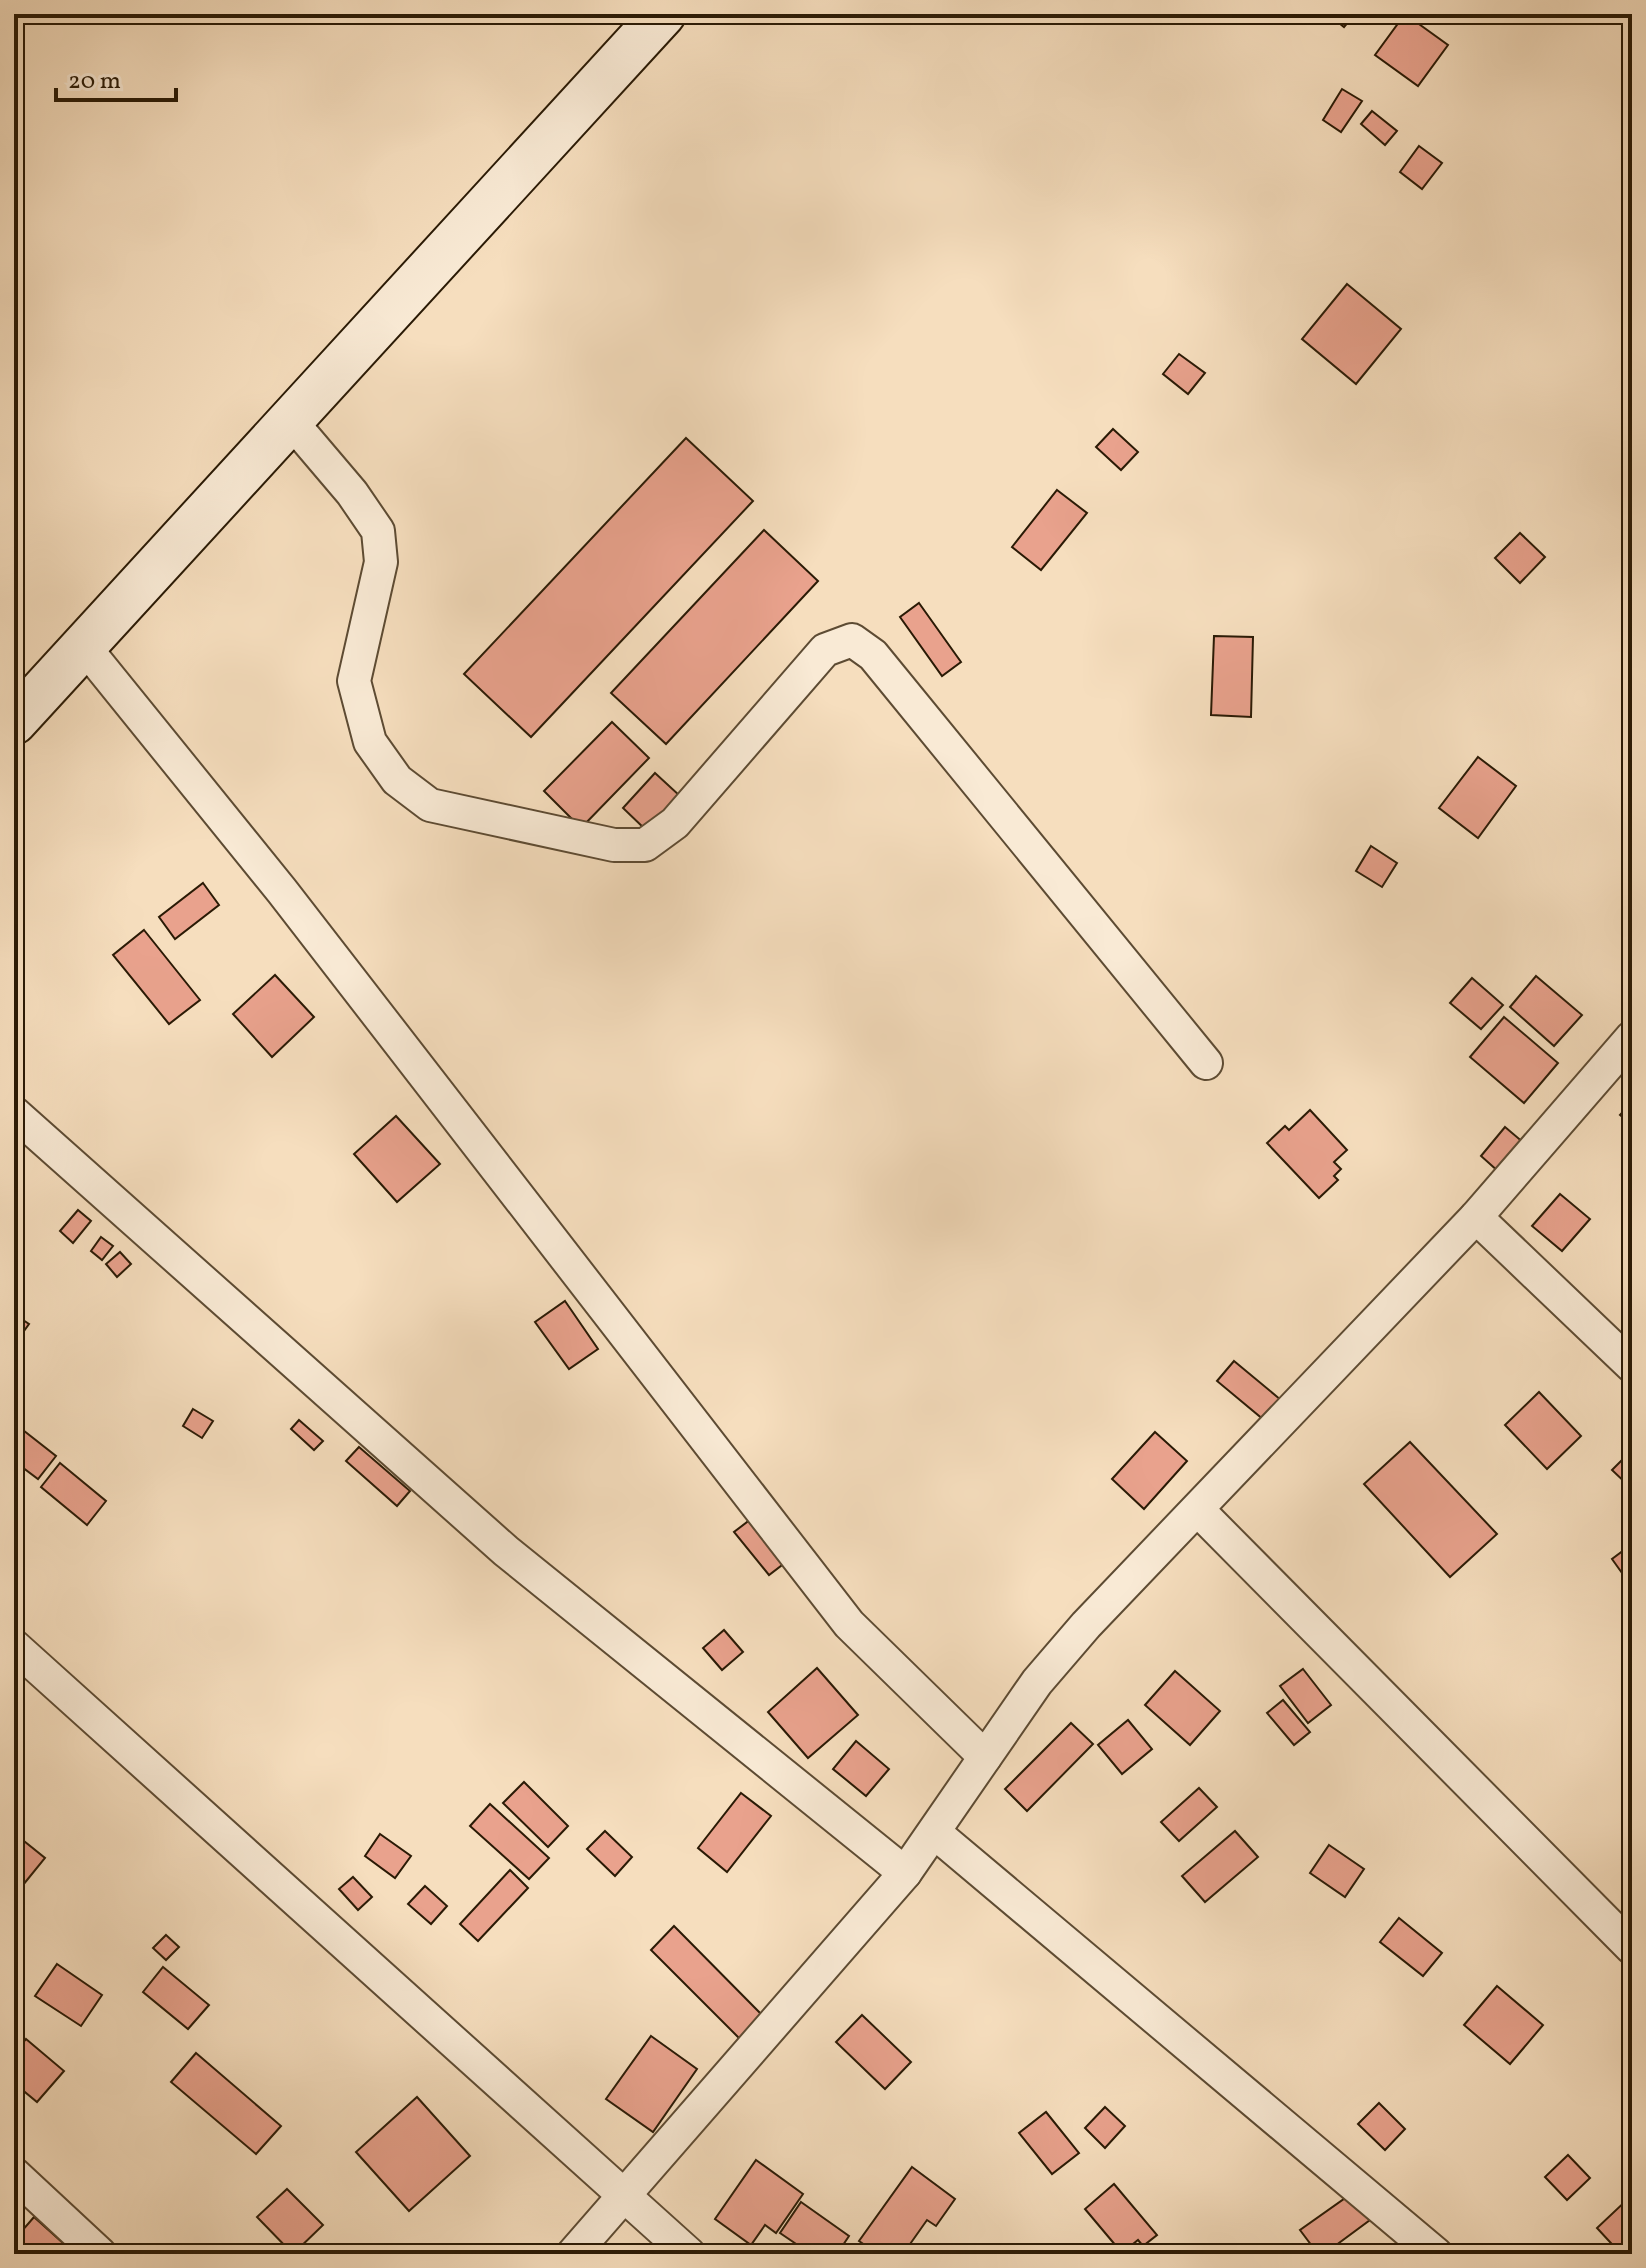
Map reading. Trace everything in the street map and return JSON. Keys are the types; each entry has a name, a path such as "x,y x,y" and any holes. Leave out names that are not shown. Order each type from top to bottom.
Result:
{"street":[{"path":"14,722 663,14"},
{"path":"290,420 352,493 378,531 381,562 354,681 370,742 397,780 430,805 614,845 645,845 675,823 825,650 852,640 873,655 1206,1063"},
{"path":"83,645 282,891 849,1624 985,1757"},
{"path":"573,2254 905,1873 1037,1682 1086,1625 1476,1217 1632,1037"},
{"path":"14,1113 506,1551 905,1873"},
{"path":"1476,1217 1632,1366"},
{"path":"1198,1510 1632,1948"},
{"path":"14,1646 689,2254"},
{"path":"934,1832 1436,2254"},
{"path":"14,2174 100,2254"}],"building":[{"path":"1328,14 1355,14 1344,27"},
{"path":"1405,14 1448,45 1418,86 1375,55"},
{"path":"1342,89 1362,101 1341,132 1323,120"},
{"path":"1372,111 1397,131 1385,145 1361,124"},
{"path":"1419,146 1442,163 1422,189 1400,172"},
{"path":"1347,284 1401,329 1356,384 1302,339"},
{"path":"1179,354 1205,373 1188,394 1163,374"},
{"path":"1113,429 1138,452 1121,470 1096,447"},
{"path":"686,438 753,501 531,737 464,674"},
{"path":"1057,490 1087,513 1041,570 1012,547"},
{"path":"764,530 818,581 666,744 611,693"},
{"path":"1520,533 1545,557 1520,583 1495,558"},
{"path":"919,603 961,662 942,676 900,617"},
{"path":"1214,636 1253,637 1251,717 1211,715"},
{"path":"612,722 649,758 581,828 544,791"},
{"path":"1478,757 1516,786 1478,838 1439,808"},
{"path":"655,773 680,796 647,831 623,808"},
{"path":"1371,846 1397,863 1382,887 1356,871"},
{"path":"203,883 219,905 175,939 159,917"},
{"path":"144,930 200,1000 169,1024 113,955"},
{"path":"275,975 314,1017 272,1057 233,1014"},
{"path":"1536,976 1582,1015 1554,1046 1510,1007"},
{"path":"1472,978 1503,1005 1481,1029 1450,1003"},
{"path":"1504,1017 1558,1063 1524,1103 1470,1057"},
{"path":"1632,1102 1632,1125 1620,1115"},
{"path":"1310,1110 1347,1150 1334,1162 1341,1169 1334,1176 1338,1180 1319,1198 1267,1143 1285,1126 1289,1130"},
{"path":"396,1116 440,1164 397,1202 354,1154"},
{"path":"1505,1127 1524,1143 1499,1172 1481,1156"},
{"path":"1560,1194 1590,1219 1562,1251 1532,1226"},
{"path":"78,1210 91,1221 73,1243 60,1231"},
{"path":"101,1237 113,1246 102,1260 91,1251"},
{"path":"120,1252 131,1264 117,1277 106,1264"},
{"path":"565,1301 598,1349 569,1369 535,1322"},
{"path":"14,1314 29,1324 14,1345"},
{"path":"1234,1361 1281,1400 1264,1420 1217,1381"},
{"path":"1539,1392 1581,1436 1547,1469 1505,1425"},
{"path":"193,1409 213,1421 202,1438 183,1426"},
{"path":"299,1420 323,1441 314,1450 291,1429"},
{"path":"14,1423 56,1456 38,1479 14,1461"},
{"path":"1155,1432 1187,1461 1144,1509 1112,1479"},
{"path":"1410,1442 1497,1534 1450,1577 1364,1484"},
{"path":"359,1447 410,1491 397,1506 346,1461"},
{"path":"1632,1450 1632,1489 1612,1470"},
{"path":"60,1463 106,1501 87,1525 41,1487"},
{"path":"751,1519 786,1562 769,1575 734,1532"},
{"path":"1632,1544 1632,1587 1612,1559"},
{"path":"724,1630 743,1652 722,1670 703,1648"},
{"path":"817,1668 858,1715 808,1758 768,1712"},
{"path":"1303,1669 1331,1705 1308,1723 1280,1686"},
{"path":"1175,1671 1220,1711 1190,1745 1145,1705"},
{"path":"1283,1700 1310,1732 1294,1745 1267,1713"},
{"path":"1128,1720 1152,1749 1122,1774 1098,1745"},
{"path":"1071,1723 1093,1744 1027,1811 1005,1789"},
{"path":"856,1741 889,1769 866,1796 833,1769"},
{"path":"524,1782 568,1826 548,1847 503,1803"},
{"path":"1199,1788 1217,1807 1179,1841 1161,1822"},
{"path":"741,1793 771,1816 727,1872 698,1848"},
{"path":"490,1804 549,1858 529,1879 470,1826"},
{"path":"605,1831 632,1857 615,1876 587,1849"},
{"path":"1235,1831 1258,1857 1205,1902 1182,1876"},
{"path":"14,1833 45,1858 23,1885 14,1878"},
{"path":"380,1834 411,1856 395,1878 365,1856"},
{"path":"1329,1845 1364,1869 1345,1897 1310,1873"},
{"path":"510,1870 528,1888 478,1941 460,1924"},
{"path":"353,1877 372,1897 358,1910 339,1889"},
{"path":"425,1886 447,1906 431,1924 408,1904"},
{"path":"1399,1918 1442,1953 1423,1976 1380,1942"},
{"path":"674,1926 764,2017 740,2039 651,1950"},
{"path":"166,1935 179,1947 166,1960 153,1948"},
{"path":"57,1964 102,1995 81,2026 35,1996"},
{"path":"163,1967 209,2005 188,2029 143,1992"},
{"path":"1497,1986 1543,2025 1510,2064 1464,2025"},
{"path":"862,2015 911,2062 885,2089 836,2042"},
{"path":"651,2036 697,2069 653,2132 606,2099"},
{"path":"26,2039 64,2071 37,2102 14,2083 14,2053"},
{"path":"196,2053 281,2126 256,2154 171,2082"},
{"path":"417,2097 470,2156 409,2211 356,2152"},
{"path":"1379,2103 1405,2129 1385,2150 1358,2124"},
{"path":"1105,2107 1125,2126 1105,2148 1085,2128"},
{"path":"1046,2112 1079,2153 1052,2174 1019,2133"},
{"path":"1568,2155 1590,2178 1567,2200 1545,2177"},
{"path":"756,2160 803,2194 776,2233 765,2225 751,2245 715,2219"},
{"path":"912,2167 955,2199 936,2226 927,2220 903,2254 878,2254 859,2241"},
{"path":"1114,2184 1157,2235 1143,2246 1138,2240 1122,2253 1085,2209"},
{"path":"287,2189 323,2225 293,2254 257,2217"},
{"path":"1351,2194 1370,2220 1324,2254 1318,2254 1300,2230"},
{"path":"1632,2195 1632,2254 1621,2254 1597,2228"},
{"path":"801,2202 849,2236 837,2254 811,2254 780,2233"},
{"path":"34,2217 63,2243 54,2254 14,2254 14,2240"}]}
